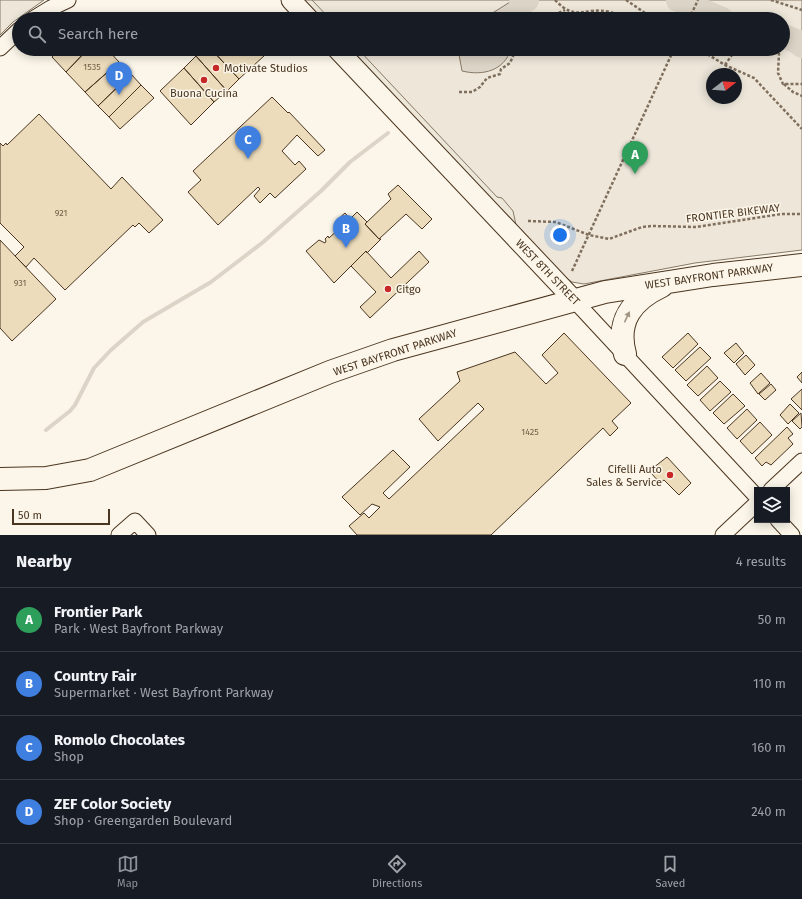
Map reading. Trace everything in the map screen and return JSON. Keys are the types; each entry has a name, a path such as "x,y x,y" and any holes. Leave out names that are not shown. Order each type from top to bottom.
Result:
{"highway":[{"name":"WEST BAYFRONT PARKWAY","path":"0,479 46,478 90,470 360,361 574,300 620,289 802,265"},
{"path":"625,354 622,343 622,334 628,314 640,298 668,283"}],"main road":[{"path":"291,0 302,12"},
{"name":"WEST 8TH STREET","path":"345,56 574,300"}],"street":[{"path":"45,12 68,0"},
{"path":"0,48 12,37"},
{"name":"WEST 8TH STREET","path":"574,300 754,493"},
{"path":"774,487 802,461"},
{"path":"722,535 754,506"},
{"path":"119,535 135,521 148,535"},
{"path":"781,523 792,535"}],"path":[{"path":"555,0 565,10 570,12"},
{"path":"626,0 644,12"},
{"path":"771,0 802,10"},
{"path":"692,12 698,1"},
{"path":"560,12 565,10"},
{"path":"585,12 611,12"},
{"path":"459,92 472,92 480,87 487,78 500,74 501,69 510,63 513,56"},
{"path":"572,271 671,56"},
{"path":"710,56 725,65 754,78 802,130"},
{"path":"725,65 731,56"},
{"path":"779,56 778,73 783,84 792,92 802,96"},
{"path":"783,84 802,84"},
{"name":"FRONTIER BIKEWAY","path":"528,221 556,222 589,235 609,239 642,227 696,227 781,214 802,214"}],"shaded area":[{"path":"0,0 44,0 27,12 12,12 12,23 0,35"},
{"path":"303,0 312,0 323,12 314,12"},
{"path":"306,0 802,0 802,250 695,263 584,284 572,282 562,275 358,56 790,56 790,12 317,12"},
{"path":"517,1 521,3 519,12 494,12 510,2"},
{"path":"357,56 365,56 497,197 502,198 513,211 516,225"},
{"path":"459,56 508,56 498,67 492,70 478,73 462,71"}],"building":[{"path":"53,56 81,56 66,72 52,57"},
{"path":"81,56 113,56 119,62 85,92 66,72"},
{"path":"196,56 218,56 239,79 227,91"},
{"path":"196,56 227,91 214,102 184,68"},
{"path":"218,56 264,56 239,79"},
{"path":"119,62 131,74 98,106 85,92"},
{"path":"184,68 214,102 191,125 160,91"},
{"path":"131,74 141,85 109,117 98,106"},
{"path":"141,85 154,98 120,129 109,117"},
{"path":"272,97 288,113 289,112 325,150 318,156 297,135 282,151 295,165 299,161 306,169 275,198 270,193 260,203 254,196 260,189 258,187 218,225 188,192 201,180 193,171"},
{"path":"39,114 111,189 122,177 163,220 149,233 139,223 135,227 133,225 65,290 34,258 26,267 15,256 24,247 0,223 0,143 3,146 6,143 7,145"},
{"path":"398,185 432,219 422,229 406,214 379,239 365,224 391,199 388,194"},
{"path":"357,212 367,222 365,224 379,239 381,239 367,253 366,251 334,283 306,251 319,240 325,243 325,239 328,236 329,238 341,227 336,221 345,213 350,219"},
{"path":"0,240 56,299 12,341 0,328"},
{"path":"366,251 391,278 419,251 429,262 370,318 360,307 376,292 351,266"},
{"path":"564,333 631,403 612,421 618,428 610,436 603,428 491,535 357,535 349,526 364,513 369,518 380,507 372,504 360,515 342,497 393,450 410,467 383,493 389,499 484,409 478,403 438,441 419,419 460,381 457,372 515,352 546,384 558,373 542,355"},
{"path":"688,333 698,344 673,368 662,357"},
{"path":"736,343 744,353 734,363 724,353"},
{"path":"700,347 711,358 686,381 675,370"},
{"path":"746,355 755,365 745,375 736,364"},
{"path":"707,366 718,378 698,396 687,385"},
{"path":"802,372 802,383 797,377"},
{"path":"761,373 770,383 758,394 750,383"},
{"path":"720,381 731,392 710,411 700,400"},
{"path":"771,384 776,390 765,400 759,394"},
{"path":"802,389 802,410 791,399"},
{"path":"733,394 745,406 724,424 713,413"},
{"path":"790,404 799,413 788,424 780,415"},
{"path":"747,409 757,420 737,439 727,428"},
{"path":"801,413 802,427 800,429 792,421"},
{"path":"760,422 772,435 752,454 740,441"},
{"path":"787,427 793,434 788,438 793,444 771,465 766,462 762,466 755,458"},
{"path":"667,457 691,483 679,495 664,480 660,483 651,473 654,470 653,468"}],"waterway":[{"path":"521,3 527,0"},
{"path":"678,0 706,12"},
{"path":"790,39 802,46"},
{"path":"46,430 70,411 75,405 94,368 111,350 143,322 211,282 262,243 321,191 350,162 388,133"}],"place":[{"name":"Motivate Studios","path":"216,68"},
{"name":"Buona Cucina","path":"204,80"},
{"name":"ZEF Color Society","path":"119,95"},
{"name":"Romolo Chocolates","path":"248,159"},
{"name":"Frontier Park","path":"635,174"},
{"name":"Country Fair","path":"346,248"},
{"name":"Citgo","path":"388,289"},
{"name":"Cifelli Auto Sales & Service","path":"670,475"}]}
